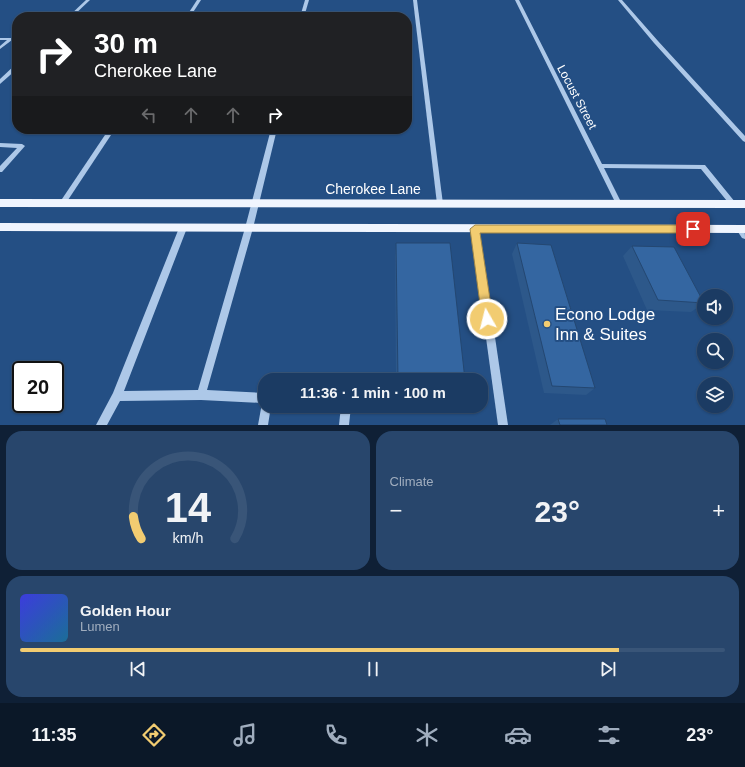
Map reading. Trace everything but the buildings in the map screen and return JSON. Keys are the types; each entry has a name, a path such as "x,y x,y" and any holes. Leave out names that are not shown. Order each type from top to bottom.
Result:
{"main road":[{"name":"Cherokee Lane","path":"0,203 745,204"},
{"path":"0,227 743,231"}],"street":[{"path":"75,12 88,0"},
{"path":"191,12 199,0"},
{"path":"303,12 307,0"},
{"path":"415,0 440,204"},
{"name":"Locust Street","path":"517,0 550,68 602,166 619,204"},
{"path":"620,0 745,140"},
{"path":"0,39 11,39"},
{"path":"0,48 11,39"},
{"path":"0,82 12,71"},
{"path":"62,204 109,134"},
{"path":"201,395 273,134"},
{"path":"0,146 22,146 0,170"},
{"path":"602,166 703,167 733,204"},
{"path":"101,425 117,396 183,228"},
{"path":"475,229 502,425"},
{"path":"117,396 201,395 258,398"},
{"path":"263,425 265,413"},
{"path":"344,425 345,413"}],"place":[{"name":"Econo Lodge Inn & Suites","path":"547,324"}],"route":[{"path":"487,319 475,229 693,229"}]}
